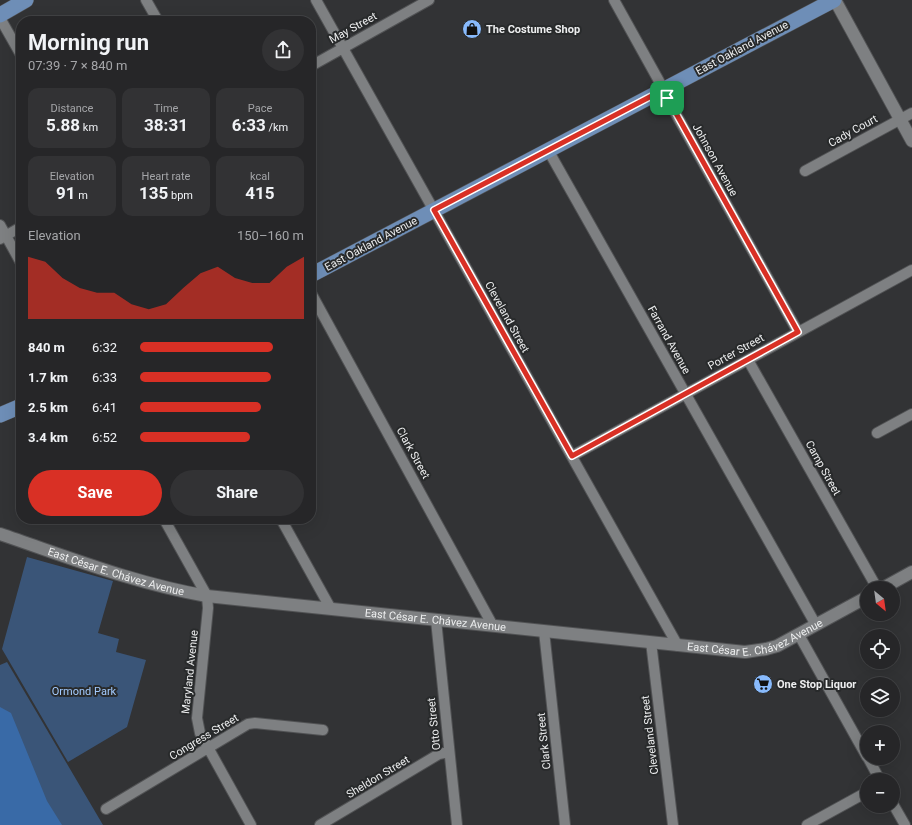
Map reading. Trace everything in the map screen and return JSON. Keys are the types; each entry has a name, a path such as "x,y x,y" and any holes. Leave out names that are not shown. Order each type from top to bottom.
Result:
{"main road":[{"path":"0,14 26,0"},
{"name":"East Oakland Avenue","path":"316,272 835,0"},
{"path":"0,415 16,408"}],"street":[{"path":"146,0 155,16"},
{"name":"Cleveland Street","path":"316,0 678,646"},
{"name":"May Street","path":"316,63 429,0"},
{"name":"Johnson Avenue","path":"614,0 798,332"},
{"path":"835,0 912,141"},
{"path":"0,18 16,46"},
{"name":"Cady Court","path":"805,171 912,113"},
{"name":"Farrand Avenue","path":"548,150 816,625"},
{"path":"0,225 3,237 16,256"},
{"path":"3,237 16,230"},
{"name":"Porter Street","path":"572,456 912,270"},
{"name":"Clark Street","path":"316,302 494,626"},
{"name":"Camp Street","path":"748,360 873,581"},
{"path":"877,433 912,414"},
{"name":"Maryland Avenue","path":"167,524 207,596 208,608 197,718 200,733 251,825"},
{"path":"284,524 330,609"},
{"name":"East César E. Chávez Avenue","path":"0,534 147,584 207,596 745,652 777,646 860,601"},
{"path":"897,581 912,573"},
{"name":"Otto Street","path":"436,620 457,825"},
{"name":"Clark Street","path":"544,631 565,825"},
{"path":"799,635 860,744"},
{"name":"Cleveland Street","path":"652,642 673,825"},
{"name":"Congress Street","path":"106,809 248,724 255,723 323,730"},
{"name":"Sheldon Street","path":"320,825 439,754 449,752"},
{"path":"807,825 860,796"},
{"path":"898,813 905,825"}],"green space":[{"name":"Ormond Park","path":"27,557 113,581 98,633 119,639 116,652 146,660 127,727 68,762 2,649"},
{"path":"7,662 103,825 0,825 0,665"}],"shaded area":[{"path":"0,707 11,713 47,801 62,825 0,825"}],"place":[{"name":"The Costume Shop","path":"472,29"},
{"name":"One Stop Liquor","path":"763,684"}],"route":[{"path":"663,90 667,98 798,332 572,456 434,210 663,90"}]}
